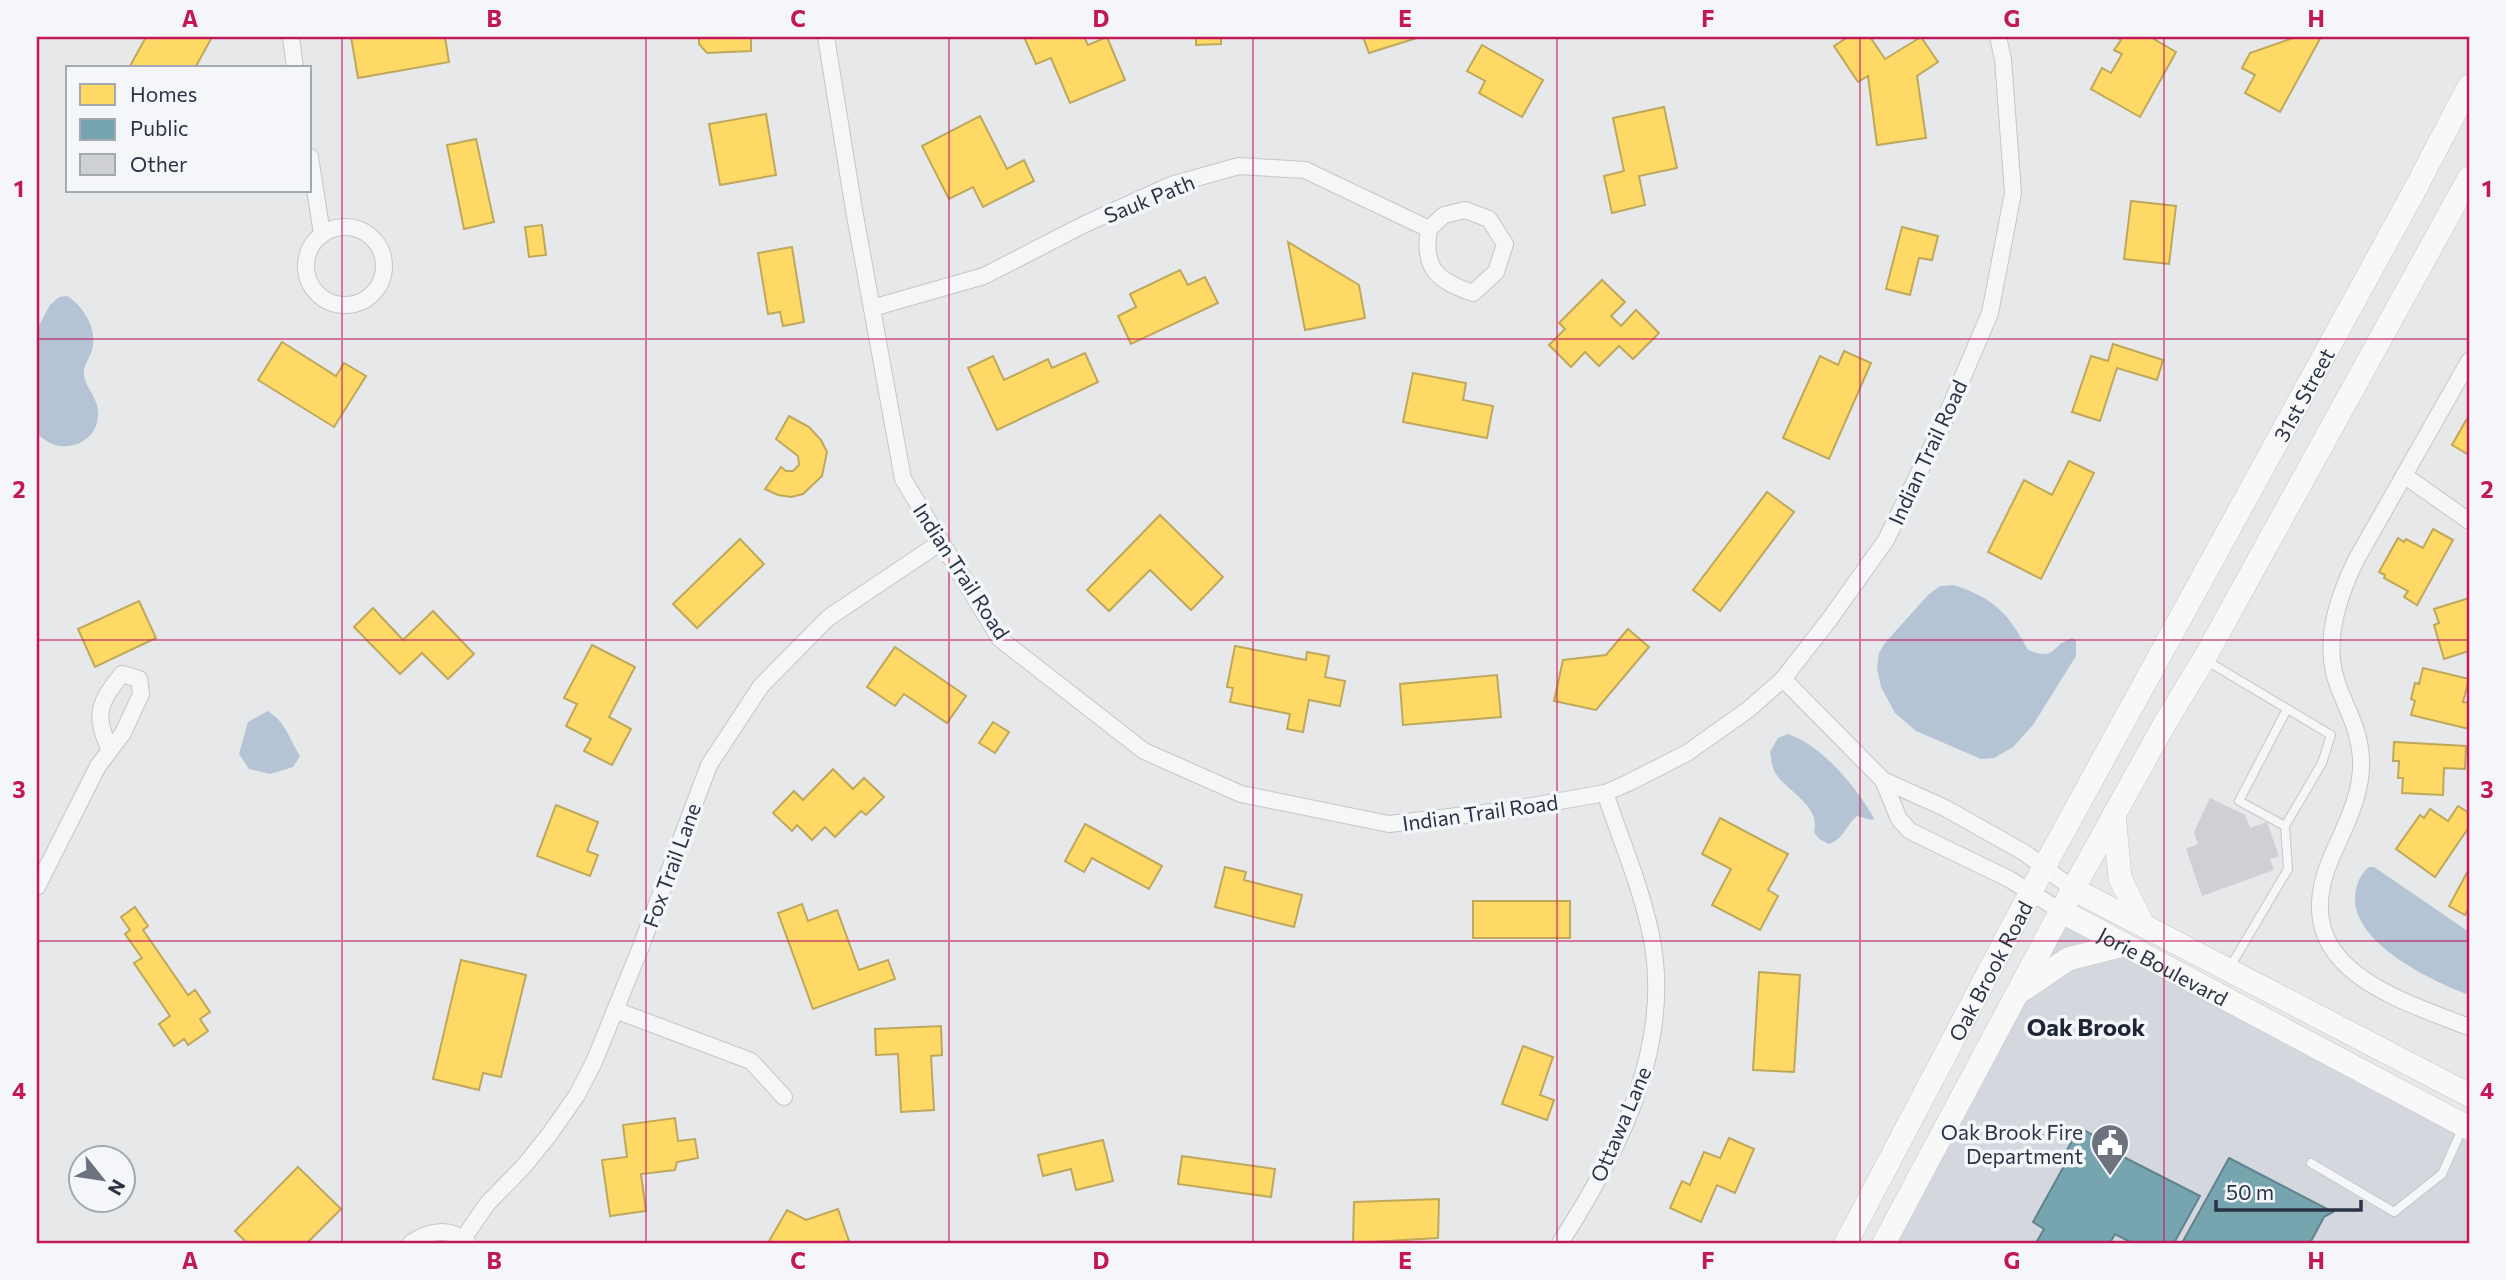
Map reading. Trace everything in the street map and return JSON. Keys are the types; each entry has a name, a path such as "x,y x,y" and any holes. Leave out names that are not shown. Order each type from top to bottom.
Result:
{"main road":[{"name":"31st Street","path":"2135,700 2469,86"},
{"name":"31st Street","path":"2165,723 2204,659 2469,178"},
{"name":"Oak Brook Road","path":"1846,1243 2135,700"},
{"name":"Oak Brook Road","path":"1884,1243 2061,911 2165,723"},
{"path":"2114,814 2120,878 2144,926"},
{"name":"Jorie Boulevard","path":"2073,889 2469,1095"},
{"name":"Jorie Boulevard","path":"2061,911 2468,1122"},
{"path":"2016,995 2068,959 2123,945"}],"street":[{"path":"291,37 295,66"},
{"name":"Indian Trail Road","path":"826,37 903,479 1000,639 1144,751 1241,794 1389,824 1509,810 1605,793 1687,753 1749,709 1783,679 1829,620 1886,540 1941,428 1990,313 2013,193 2003,59 1998,37"},
{"name":"Sauk Path","path":"872,308 984,276 1083,225 1171,186 1239,166 1305,170 1429,229"},
{"path":"312,170 322,234"},
{"path":"1465,211 1489,219 1505,244 1496,272 1473,293 1453,286 1433,272 1426,248 1429,229 1444,215 1465,211"},
{"path":"339,227 358,229 371,236 379,246 384,259 384,274 379,286 367,299 346,306 331,303 317,294 309,283 305,269 307,254 314,241 322,234 339,227"},
{"path":"2469,361 2342,588 2331,648 2334,673 2356,727 2362,770 2348,821 2323,880 2320,901 2321,919 2327,941 2337,958 2352,972 2417,1007 2469,1027"},
{"path":"2406,475 2469,521"},
{"name":"Fox Trail Lane","path":"465,1241 487,1204 524,1166 572,1104 594,1062 709,765 761,686 828,618 942,542"},
{"name":"Jorie Boulevard","path":"1783,679 1883,780 1945,808 2025,853 2073,889"},
{"path":"37,887 98,766 110,750"},
{"name":"Jorie Boulevard","path":"1883,780 1899,819 1910,831 1978,863 2061,911"},
{"name":"Ottawa Lane","path":"1560,1243 1587,1202 1616,1147 1636,1097 1655,1018 1656,973 1651,935 1638,888 1605,793"},
{"path":"615,1010 751,1061 784,1097"},
{"path":"411,1243 424,1235 437,1232 450,1233 465,1241"}],"lane":[{"path":"2204,659 2331,735 2322,763 2285,826 2288,869 2228,970"},
{"path":"2285,826 2239,801 2287,709"},
{"path":"2311,1163 2394,1212 2442,1174 2468,1122"}],"shaded area":[{"path":"2065,922 2469,1140 2469,1243 1897,1243"}],"water":[{"path":"67,296 83,311 92,331 93,346 84,368 84,376 98,411 98,420 91,434 72,446 52,444 37,434 37,329 50,305 59,297"},
{"path":"1954,585 1980,596 1999,609 2014,626 2028,650 2049,653 2065,641 2072,638 2076,640 2076,656 2033,725 2013,747 1994,758 1981,759 1916,731 1895,713 1881,687 1877,668 1879,653 1885,643 1928,595 1940,586"},
{"path":"268,711 283,726 300,756 293,767 270,774 249,769 239,754 248,722"},
{"path":"1788,734 1814,748 1837,769 1866,806 1874,818 1872,820 1857,816 1834,842 1829,844 1819,839 1814,832 1815,823 1808,807 1776,774 1773,766 1770,752 1778,738"},
{"path":"2369,867 2374,867 2469,932 2469,995 2415,970 2380,944 2366,929 2357,913 2355,896 2359,880"}],"building: Homes":[{"path":"146,37 212,37 196,66 130,66"},
{"path":"351,37 445,37 449,62 358,78"},
{"path":"699,37 751,37 751,51 707,53 699,44"},
{"path":"1024,37 1084,37 1088,45 1107,37 1125,80 1070,103 1051,58 1036,64"},
{"path":"1196,37 1221,37 1221,44 1196,45"},
{"path":"1363,37 1420,37 1369,53"},
{"path":"1848,37 1870,37 1885,59 1921,37 1938,62 1917,76 1926,138 1877,145 1868,76 1858,82 1834,46"},
{"path":"2116,37 2155,37 2154,39 2176,52 2140,117 2091,89 2102,68 2111,73 2122,54 2114,50 2121,40"},
{"path":"2296,37 2321,37 2280,112 2245,93 2255,75 2242,68 2250,53"},
{"path":"1482,45 1543,80 1522,117 1479,93 1485,81 1467,71"},
{"path":"1664,107 1677,168 1639,176 1645,205 1612,213 1604,176 1624,171 1613,118"},
{"path":"766,114 776,175 720,185 709,124"},
{"path":"980,116 1007,169 1024,160 1034,181 983,207 973,187 949,199 922,146"},
{"path":"476,139 494,222 464,229 447,145"},
{"path":"2131,201 2176,206 2169,264 2124,259"},
{"path":"542,225 546,255 529,257 525,227"},
{"path":"1902,227 1938,236 1932,260 1919,258 1910,295 1886,289"},
{"path":"1288,242 1359,285 1365,318 1305,330"},
{"path":"792,247 804,322 783,326 780,312 768,314 758,253"},
{"path":"1180,270 1188,285 1205,277 1218,303 1131,344 1118,316 1136,307 1130,294"},
{"path":"1602,280 1625,302 1611,316 1621,326 1636,310 1659,333 1633,359 1619,346 1599,366 1585,352 1571,367 1549,345 1565,329 1559,323"},
{"path":"282,342 336,376 344,363 366,376 334,427 258,380"},
{"path":"2113,344 2163,360 2157,380 2117,368 2100,421 2072,412 2091,356 2108,361"},
{"path":"1844,351 1871,363 1829,459 1783,438 1820,356 1838,365"},
{"path":"1085,353 1098,382 997,430 968,368 993,356 1004,380 1048,359 1052,368"},
{"path":"1413,373 1466,383 1463,400 1493,406 1487,438 1403,422"},
{"path":"2469,415 2469,455 2452,445"},
{"path":"789,416 809,427 821,440 827,452 822,476 803,494 791,497 765,489 781,467 786,471 793,471 799,465 798,456 776,439"},
{"path":"2069,461 2094,473 2041,579 1988,552 2024,480 2052,495"},
{"path":"1767,492 1794,512 1720,611 1693,590"},
{"path":"1160,515 1223,577 1191,610 1150,570 1109,611 1087,590"},
{"path":"2433,529 2453,540 2417,605 2404,597 2408,591 2384,578 2385,575 2379,572 2398,538 2423,548"},
{"path":"740,539 764,564 697,628 673,604"},
{"path":"2469,598 2469,651 2444,659 2434,625 2439,623 2434,609"},
{"path":"139,601 156,638 95,667 78,629"},
{"path":"373,608 403,640 433,611 474,654 448,679 422,653 400,674 354,627"},
{"path":"1628,629 1649,647 1596,710 1554,701 1563,660 1606,655"},
{"path":"592,645 635,667 609,717 631,729 612,765 584,751 591,739 566,726 577,704 564,698"},
{"path":"1235,646 1306,660 1307,652 1329,656 1325,677 1345,681 1340,706 1309,700 1303,732 1287,729 1290,714 1230,702 1233,688 1227,687"},
{"path":"895,647 966,696 947,723 904,694 895,706 867,687"},
{"path":"2423,668 2469,679 2463,702 2469,703 2469,729 2411,715 2415,701 2411,699 2415,683 2419,684"},
{"path":"1497,675 1501,717 1403,725 1400,684"},
{"path":"993,722 1009,732 995,753 979,743"},
{"path":"2394,742 2466,746 2465,769 2444,768 2443,795 2402,793 2403,778 2398,778 2399,761 2393,761"},
{"path":"833,769 853,789 864,778 884,797 866,815 861,811 835,837 825,827 812,840 797,825 792,831 773,813 794,791 803,800"},
{"path":"556,805 598,822 587,851 598,855 590,876 537,856"},
{"path":"2458,806 2469,813 2469,827 2435,877 2396,849 2420,815 2424,818 2430,809 2448,821"},
{"path":"1720,818 1788,854 1768,890 1778,896 1760,930 1712,905 1731,869 1702,854"},
{"path":"1085,824 1162,866 1149,889 1092,858 1084,872 1065,861"},
{"path":"1225,867 1246,872 1244,880 1302,895 1294,927 1215,907"},
{"path":"2469,869 2469,908 2465,915 2449,906"},
{"path":"1473,901 1570,901 1570,938 1473,938"},
{"path":"802,904 808,921 837,910 859,970 888,960 895,979 813,1009 778,913"},
{"path":"135,907 148,926 143,930 188,995 195,990 210,1012 200,1019 208,1031 188,1045 184,1039 174,1046 159,1024 170,1016 134,963 142,958 125,934 130,930 121,917"},
{"path":"461,960 526,975 501,1077 483,1073 479,1090 433,1079"},
{"path":"1759,972 1800,975 1794,1072 1753,1070"},
{"path":"941,1026 942,1055 931,1056 934,1110 901,1112 898,1054 876,1055 875,1029"},
{"path":"1523,1046 1553,1057 1540,1095 1554,1100 1547,1120 1502,1104"},
{"path":"675,1118 678,1141 695,1139 698,1158 677,1162 675,1170 641,1174 646,1211 610,1216 602,1160 627,1157 623,1125"},
{"path":"1729,1138 1754,1149 1735,1193 1717,1185 1701,1222 1670,1208 1682,1181 1690,1185 1704,1152 1720,1158"},
{"path":"1103,1140 1113,1181 1076,1190 1071,1169 1043,1176 1038,1155"},
{"path":"1182,1156 1275,1169 1271,1197 1178,1184"},
{"path":"298,1167 341,1209 307,1243 247,1243 235,1231"},
{"path":"1439,1199 1438,1238 1353,1243 1354,1202"},
{"path":"838,1209 849,1241 768,1243 787,1210 806,1220"}],"building: Public":[{"name":"Oak Brook Fire Department","path":"2079,1127 2108,1144 2106,1148 2200,1196 2174,1243 2132,1243 2115,1234 2110,1243 2036,1243 2044,1229 2033,1222 2069,1157 2065,1154"},
{"path":"2229,1158 2333,1212 2324,1217 2310,1243 2182,1243"}],"building: Other":[{"path":"2210,798 2245,815 2250,828 2267,822 2279,856 2270,859 2274,870 2202,896 2186,849 2198,844 2194,832"}],"place":[{"name":"Oak Brook Fire Department","path":"2110,1177"}],"district":[{"name":"Oak Brook","path":"2086,1026"}]}
